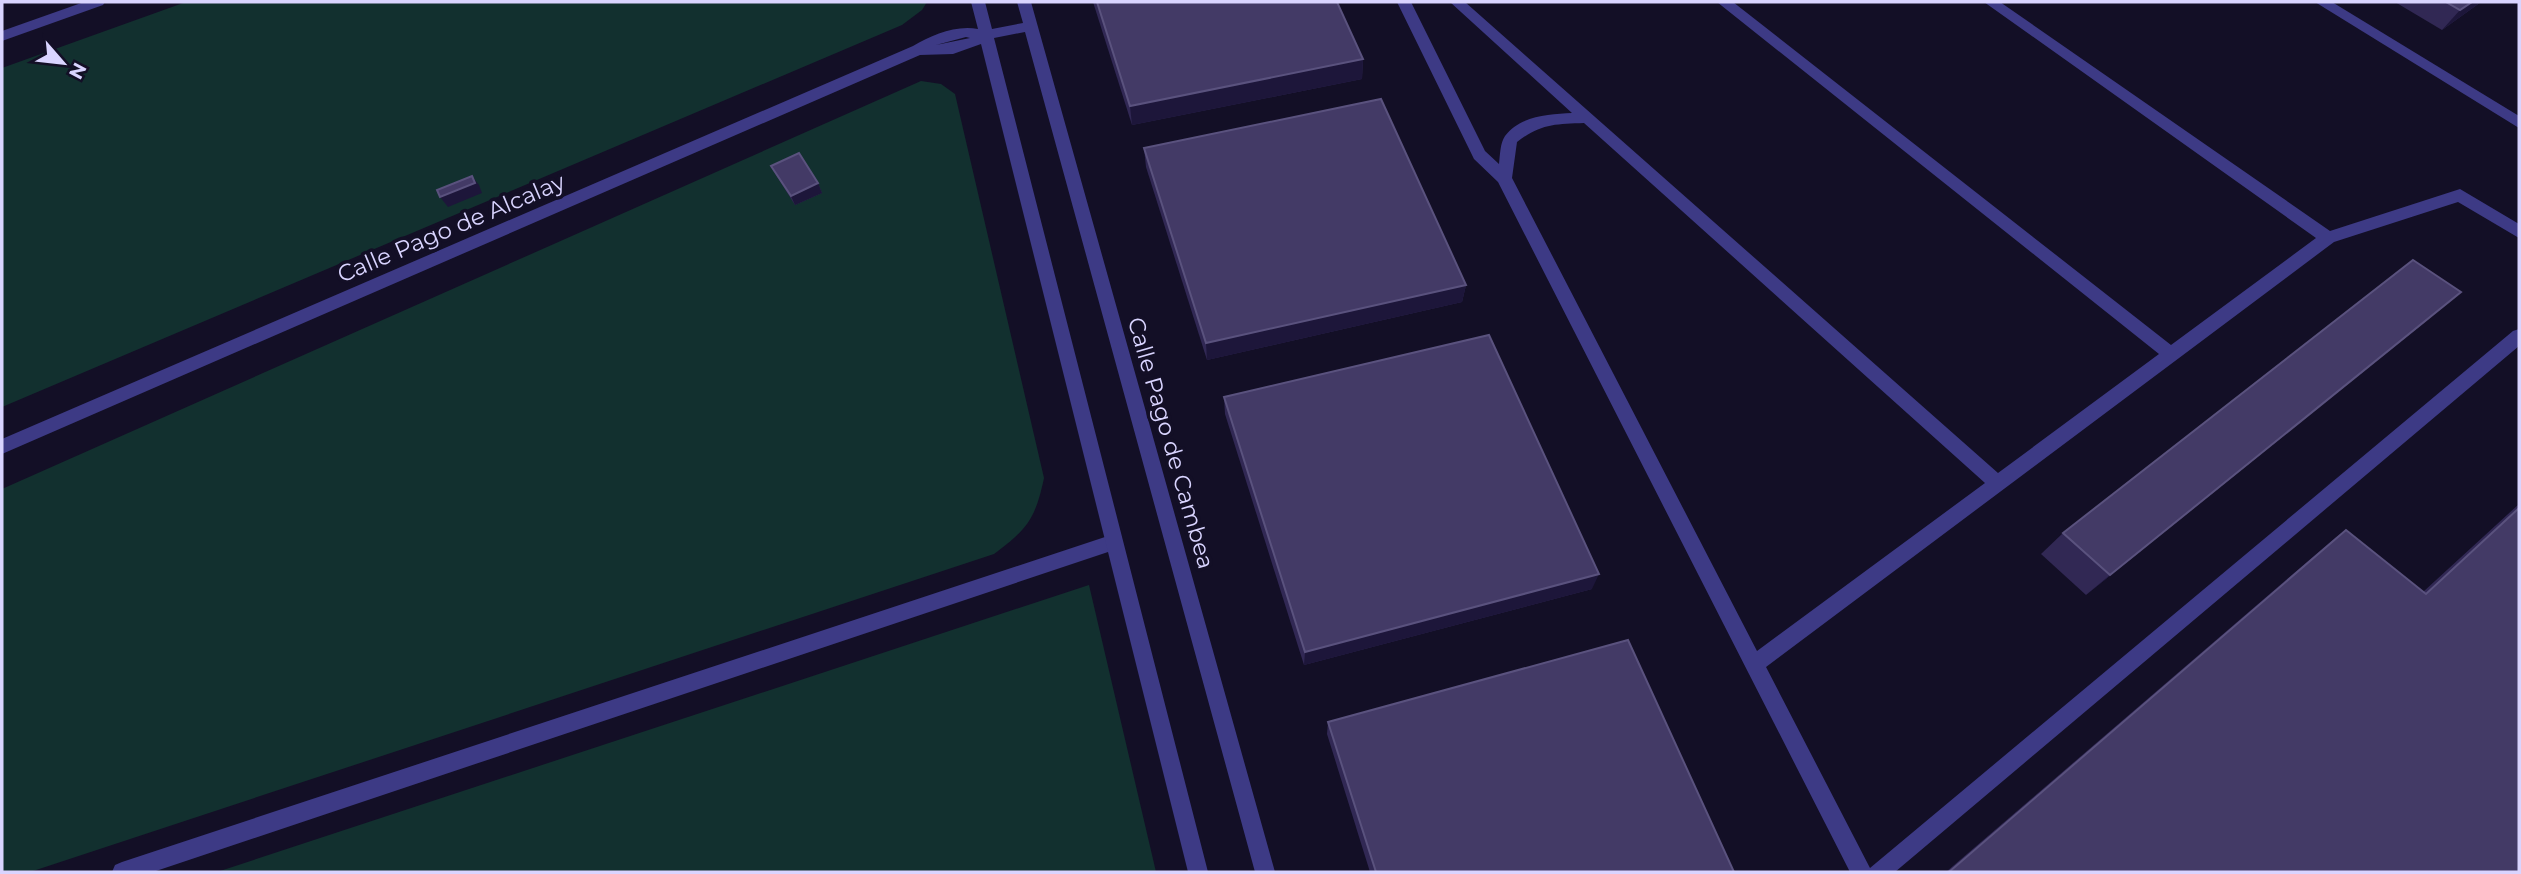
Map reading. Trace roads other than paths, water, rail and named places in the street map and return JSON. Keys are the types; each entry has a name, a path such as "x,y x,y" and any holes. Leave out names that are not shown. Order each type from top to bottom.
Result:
{"street":[{"path":"2,36 98,2"},
{"path":"978,2 1198,872"},
{"name":"Calle Pago de Cambea","path":"1024,2 1265,872"},
{"path":"1404,2 1479,155 1504,178 1861,872"},
{"path":"1457,2 1998,484"},
{"path":"1724,2 2172,355"},
{"path":"1991,2 2328,238"},
{"path":"2322,2 2519,123"},
{"path":"985,35 1030,26"},
{"name":"Calle Pago de Alcalay","path":"2,447 918,51 937,51 970,45 985,35"},
{"path":"1504,178 1510,140 1528,125 1555,119 1586,117"},
{"path":"1755,664 2328,238 2460,195 2519,232"},
{"path":"1879,872 2519,336"},
{"path":"122,872 1114,542"}]}
